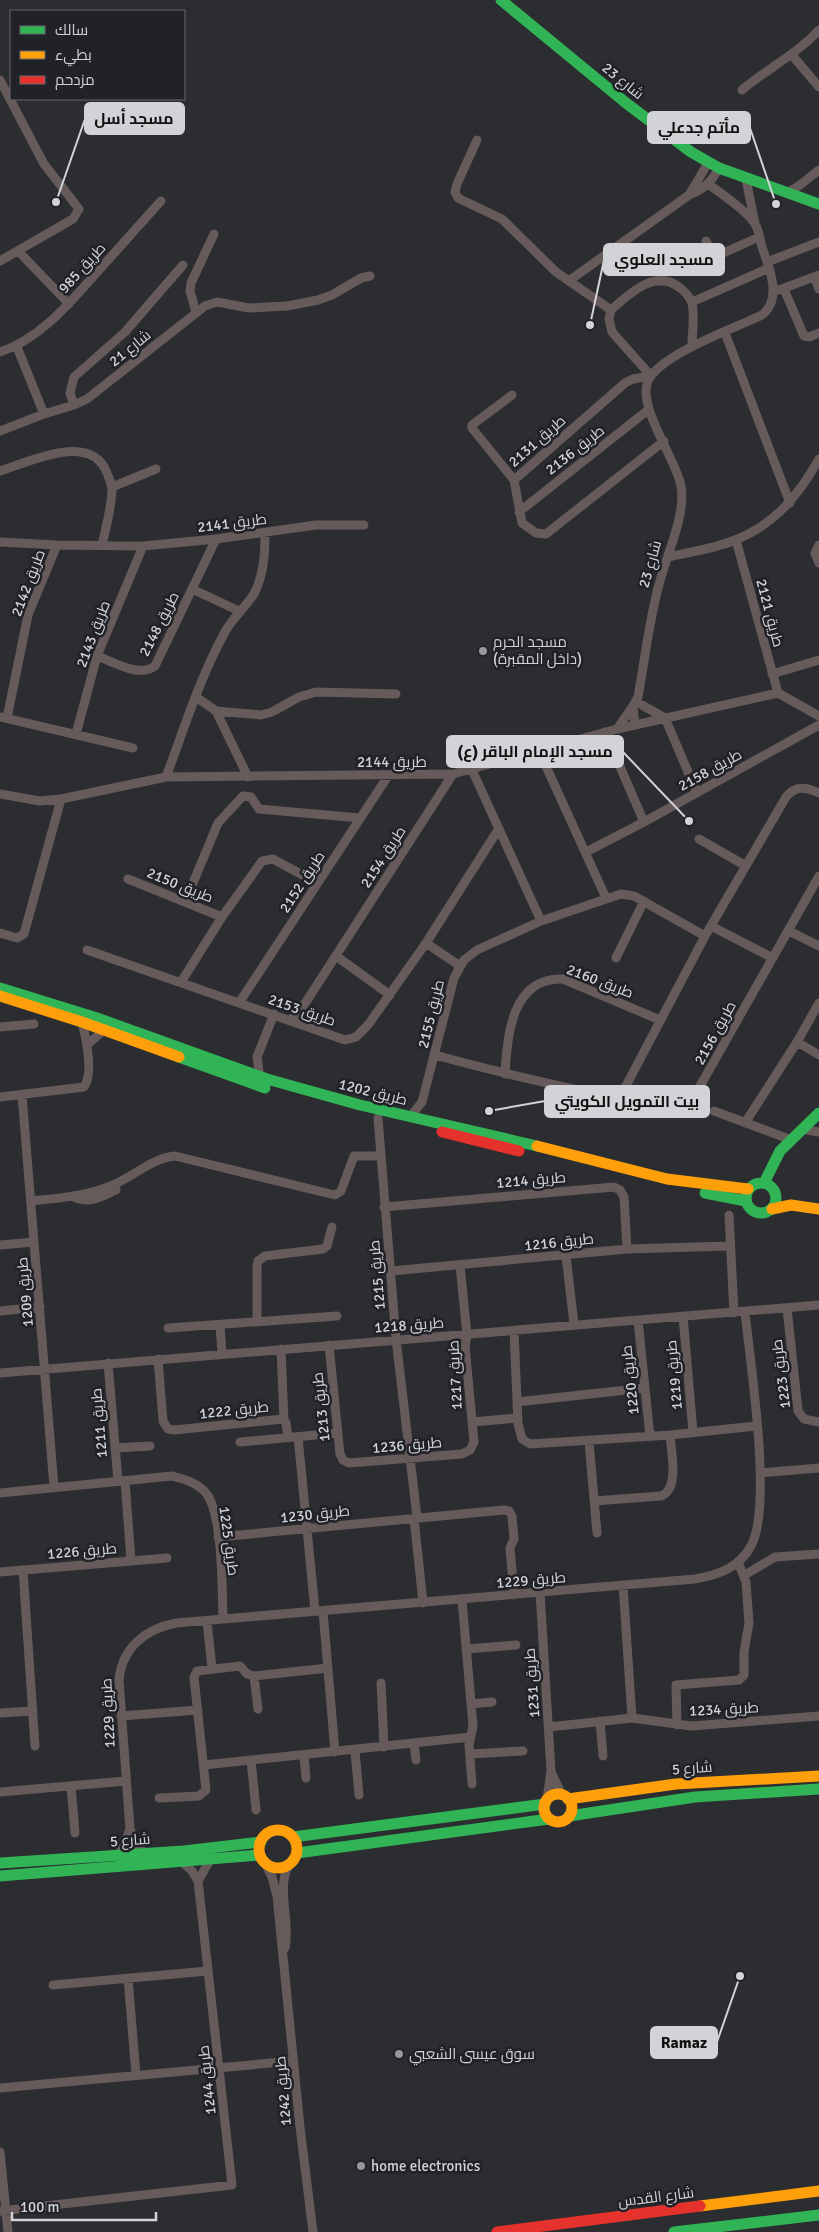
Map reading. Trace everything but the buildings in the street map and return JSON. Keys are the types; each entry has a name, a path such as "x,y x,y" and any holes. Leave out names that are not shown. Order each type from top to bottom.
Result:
{"street":[{"name":"شارع 23","path":"501,0 626,103 708,163 746,179 819,204"},
{"path":"742,90 792,55 819,30"},
{"path":"792,55 819,87"},
{"path":"0,80 10,99"},
{"path":"0,261 74,219 79,209 44,164 10,100"},
{"path":"477,140 457,184 455,192 458,198 502,219 540,259 611,310"},
{"path":"689,195 708,163"},
{"path":"570,280 689,195 708,184 719,168"},
{"path":"787,193 816,173"},
{"path":"806,199 816,173"},
{"path":"692,346 692,302 684,291 673,282 661,279 630,293 611,310 609,319 612,332 650,376 692,346 762,316 768,311 774,291 755,224 746,179"},
{"path":"708,184 729,199 755,224"},
{"name":"طريق 985","path":"0,352 17,347 69,304 161,201"},
{"path":"196,312 190,291 191,283 214,234"},
{"path":"706,241 711,251 721,254 759,237"},
{"path":"692,302 819,242"},
{"path":"18,251 69,304"},
{"path":"74,405 70,393 74,376 125,332 183,265"},
{"name":"شارع 21","path":"0,431 74,405 95,394 205,306 217,302 249,308 287,306 318,300 345,289 361,278 370,276"},
{"path":"774,291 816,276 819,289"},
{"path":"784,289 805,337 819,333"},
{"path":"725,333 790,503"},
{"path":"17,347 44,414"},
{"name":"شارع 23","path":"639,723 638,702 659,582 680,515 682,493 676,469 648,410 647,387 650,376"},
{"name":"طريق 2131","path":"512,395 472,425 472,428 514,480 625,383 633,379 650,376"},
{"name":"طريق 2136","path":"519,512 648,410"},
{"path":"514,480 522,523 536,533 546,534 664,441"},
{"path":"0,471 50,454 78,451 91,455 104,465 112,486 102,545"},
{"path":"668,557 736,540 771,520 790,503 819,459"},
{"path":"112,486 156,469"},
{"name":"طريق 2141","path":"0,542 143,546 216,539 316,525 364,525"},
{"path":"166,777 196,697 225,632 239,611 254,594 265,560 265,532"},
{"name":"طريق 2148","path":"97,656 140,671 152,669 216,539"},
{"name":"طريق 2121","path":"736,540 778,693"},
{"name":"طريق 2142","path":"57,545 28,615 3,717 133,748"},
{"path":"819,545 815,553 819,563"},
{"name":"طريق 2143","path":"76,734 97,656 143,546"},
{"path":"192,589 239,611"},
{"path":"772,674 819,660"},
{"path":"216,711 266,714 299,697 316,692 396,694"},
{"path":"778,693 819,716"},
{"name":"طريق 2144","path":"0,794 40,801 61,799 166,777 453,774 639,723 778,693"},
{"path":"196,697 216,711 248,777"},
{"path":"617,729 638,702 665,718 697,793"},
{"name":"طريق 2158","path":"586,852 819,725"},
{"path":"605,732 644,822"},
{"path":"539,751 606,898"},
{"path":"472,770 541,921"},
{"name":"طريق 2154","path":"291,1020 306,1002 453,774"},
{"name":"طريق 2152","path":"239,1003 388,776"},
{"path":"619,1099 705,936 790,792 801,787 819,793"},
{"path":"185,902 218,823 243,796 251,797 259,809 360,818"},
{"path":"0,933 17,938 24,934 61,799"},
{"name":"طريق 2153","path":"87,950 345,1040 356,1037 368,1025 426,943 498,830"},
{"path":"700,839 746,866"},
{"name":"طريق 2150","path":"181,982 222,917 260,863 265,859 273,859 317,883"},
{"name":"طريق 2156","path":"435,1056 505,1074 676,1111 688,1106 819,876"},
{"name":"طريق 2150","path":"128,879 222,917"},
{"name":"طريق 2155","path":"410,1117 422,1102 450,991 460,966 477,950 541,921 621,894 634,896 644,901 705,936"},
{"path":"616,958 644,901"},
{"path":"711,926 773,958"},
{"path":"789,931 819,946"},
{"path":"426,943 460,966"},
{"path":"336,956 390,994"},
{"name":"طريق 2160","path":"505,1074 508,1044 518,1004 532,988 547,979 563,979 660,1020"},
{"name":"طريق 1202","path":"0,988 97,1018 267,1079 360,1106 465,1128 667,1179 747,1195"},
{"name":"طريق 1202","path":"0,996 82,1022 266,1088 378,1118 451,1134 633,1180 747,1195"},
{"path":"745,1123 797,1042 819,1003"},
{"path":"259,1071 257,1057 274,1014"},
{"path":"0,1097 84,1087 88,1078 87,1045 82,1022"},
{"path":"0,1027 34,1024"},
{"path":"87,1045 104,1030"},
{"path":"797,1042 819,1055"},
{"name":"طريق 1209","path":"22,1095 54,1487"},
{"path":"422,1102 429,1121"},
{"path":"714,1111 789,1139"},
{"path":"764,1183 774,1157 789,1139 819,1113"},
{"name":"طريق 1215","path":"378,1118 396,1339 411,1458 415,1517"},
{"path":"801,1129 819,1132"},
{"path":"31,1201 72,1196 86,1201 106,1195 146,1174 162,1158 183,1156 334,1195 340,1191 354,1156 380,1156"},
{"path":"819,1202 792,1197 764,1183 752,1185 747,1195 748,1206 758,1213 790,1206 819,1209"},
{"name":"طريق 1214","path":"384,1207 614,1187 620,1190 624,1197 627,1249"},
{"path":"772,1209 777,1200 774,1189"},
{"path":"729,1215 734,1313"},
{"path":"257,1322 256,1267 258,1261 265,1256 323,1249 327,1246 332,1228"},
{"path":"0,1245 34,1242"},
{"name":"طريق 1216","path":"391,1271 627,1249 730,1246"},
{"path":"566,1256 574,1324"},
{"name":"طريق 1217","path":"460,1265 474,1442 467,1452"},
{"name":"طريق 1218","path":"0,1373 819,1305"},
{"path":"0,1311 40,1307"},
{"name":"طريق 1223","path":"787,1308 798,1411 804,1419 819,1422"},
{"name":"طريق 1229","path":"145,1854 136,1842 130,1829 121,1716 120,1670 135,1642 153,1630 165,1625 224,1619 462,1600 712,1576 722,1573 738,1562 751,1547 758,1529 760,1473 745,1312"},
{"path":"168,1328 338,1316"},
{"name":"طريق 1219","path":"683,1316 693,1432"},
{"name":"طريق 1220","path":"638,1320 650,1437"},
{"path":"220,1325 222,1354"},
{"path":"514,1330 518,1418 521,1436 530,1444 589,1442 756,1426"},
{"name":"طريق 1213","path":"329,1345 341,1457 349,1463"},
{"path":"281,1349 284,1420"},
{"name":"طريق 1222","path":"158,1359 163,1421 168,1429 284,1420 288,1438"},
{"name":"طريق 1211","path":"108,1363 115,1448 121,1481"},
{"path":"517,1402 645,1388"},
{"path":"472,1422 518,1418"},
{"path":"240,1442 338,1433"},
{"path":"594,1500 661,1496 668,1492 673,1482 670,1435"},
{"path":"298,1437 308,1528 328,1668 335,1752"},
{"path":"589,1442 597,1533"},
{"path":"115,1448 150,1446"},
{"name":"طريق 1236","path":"349,1463 467,1452"},
{"path":"760,1473 819,1468"},
{"name":"طريق 1225","path":"0,1493 172,1476 190,1481 206,1492 214,1508 224,1619"},
{"path":"121,1481 131,1561"},
{"name":"طريق 1230","path":"218,1537 415,1517 506,1510 512,1516 514,1539 510,1547 514,1595"},
{"path":"415,1517 423,1603"},
{"path":"745,1575 775,1557 819,1554"},
{"name":"طريق 1226","path":"0,1572 167,1558"},
{"path":"677,1724 676,1685 738,1680 744,1675 744,1652 749,1628 745,1575 738,1562"},
{"path":"23,1570 35,1746"},
{"path":"623,1585 632,1718"},
{"name":"طريق 1231","path":"540,1592 552,1771 546,1802"},
{"path":"462,1600 473,1726 470,1737 472,1784"},
{"path":"207,1621 212,1668"},
{"path":"466,1649 516,1645"},
{"path":"159,1798 202,1794 206,1787 195,1672 201,1669 240,1666 247,1674 254,1676 267,1673 328,1668"},
{"path":"254,1676 258,1709"},
{"path":"381,1683 384,1747"},
{"path":"471,1704 492,1702"},
{"path":"121,1716 198,1710"},
{"path":"0,1713 32,1711"},
{"name":"طريق 1234","path":"549,1727 632,1718 677,1724 717,1725 819,1716"},
{"path":"600,1721 604,1756"},
{"path":"204,1764 470,1737"},
{"path":"414,1743 416,1760"},
{"path":"355,1750 359,1795"},
{"path":"470,1754 523,1751"},
{"path":"304,1755 306,1778"},
{"path":"251,1760 256,1810"},
{"name":"طريق 1231","path":"552,1771 565,1797"},
{"name":"شارع 5","path":"565,1797 676,1784 819,1776"},
{"path":"0,1792 126,1780"},
{"path":"70,1786 75,1833"},
{"name":"شارع 5","path":"569,1816 695,1797 819,1789"},
{"path":"293,1837 546,1802 555,1795 565,1797 572,1808 569,1816 558,1822 549,1818 544,1812 546,1802"},
{"path":"297,1853 549,1818"},
{"name":"طريق 1229","path":"118,1856 130,1829"},
{"path":"279,1830 293,1837 297,1853 290,1864 278,1868 263,1859 261,1842 268,1833 279,1830"},
{"name":"شارع 5","path":"0,1863 184,1851 261,1842"},
{"name":"شارع 5","path":"0,1876 210,1860 263,1859"},
{"name":"طريق 1242","path":"263,1859 275,1886 284,1954 311,2230"},
{"path":"182,1862 192,1871 198,1881 210,1860"},
{"name":"طريق 1242","path":"284,1954 287,1937 284,1878 290,1864"},
{"name":"طريق 1244","path":"3,2211 232,2185 198,1881"},
{"path":"53,1985 208,1971"},
{"path":"128,1978 136,2076"},
{"path":"0,2088 294,2061"},
{"path":"0,2152 3,2211 8,2232"},
{"name":"شارع القدس","path":"497,2232 819,2191"},
{"path":"674,2232 819,2215"}],"traffic: fast":[{"path":"501,0 626,103 691,152 719,168 819,204"},
{"path":"0,988 97,1018 267,1079 360,1105 537,1146"},
{"path":"179,1057 265,1088"},
{"path":"764,1183 780,1151 819,1113"},
{"path":"761,1183 772,1187 776,1198 772,1209 761,1213 750,1209 746,1198 750,1187 761,1183"},
{"path":"705,1193 746,1201"},
{"path":"569,1816 695,1797 819,1789"},
{"path":"293,1837 545,1804"},
{"path":"297,1853 549,1819"},
{"path":"0,1863 184,1851 261,1842"},
{"path":"0,1876 260,1855"},
{"path":"674,2232 819,2215"}],"traffic: slow":[{"path":"0,996 82,1022 179,1057"},
{"path":"537,1146 667,1179 748,1189"},
{"path":"772,1209 791,1205 819,1209"},
{"path":"568,1799 676,1784 819,1776"},
{"path":"558,1794 568,1798 572,1808 568,1818 558,1822 548,1818 544,1808 548,1798 558,1794"},
{"path":"278,1830 291,1836 297,1849 291,1862 278,1868 265,1862 259,1849 265,1836 278,1830"},
{"path":"700,2206 819,2191"}],"traffic: jam":[{"path":"442,1132 519,1151"},
{"path":"497,2232 700,2206"}],"place":[{"name":"مسجد أسل","path":"56,202"},
{"name":"مأتم جدعلي","path":"776,204"},
{"name":"مسجد العلوي","path":"590,325"},
{"name":"مسجد الحرم (داخل المقبرة)","path":"483,651"},
{"name":"مسجد الإمام الباقر (ع)","path":"689,821"},
{"name":"بيت التمويل الكويتي","path":"489,1111"},
{"name":"Ramaz","path":"740,1976"},
{"name":"سوق عيسى الشعبي","path":"399,2054"},
{"name":"home electronics","path":"361,2166"}]}
